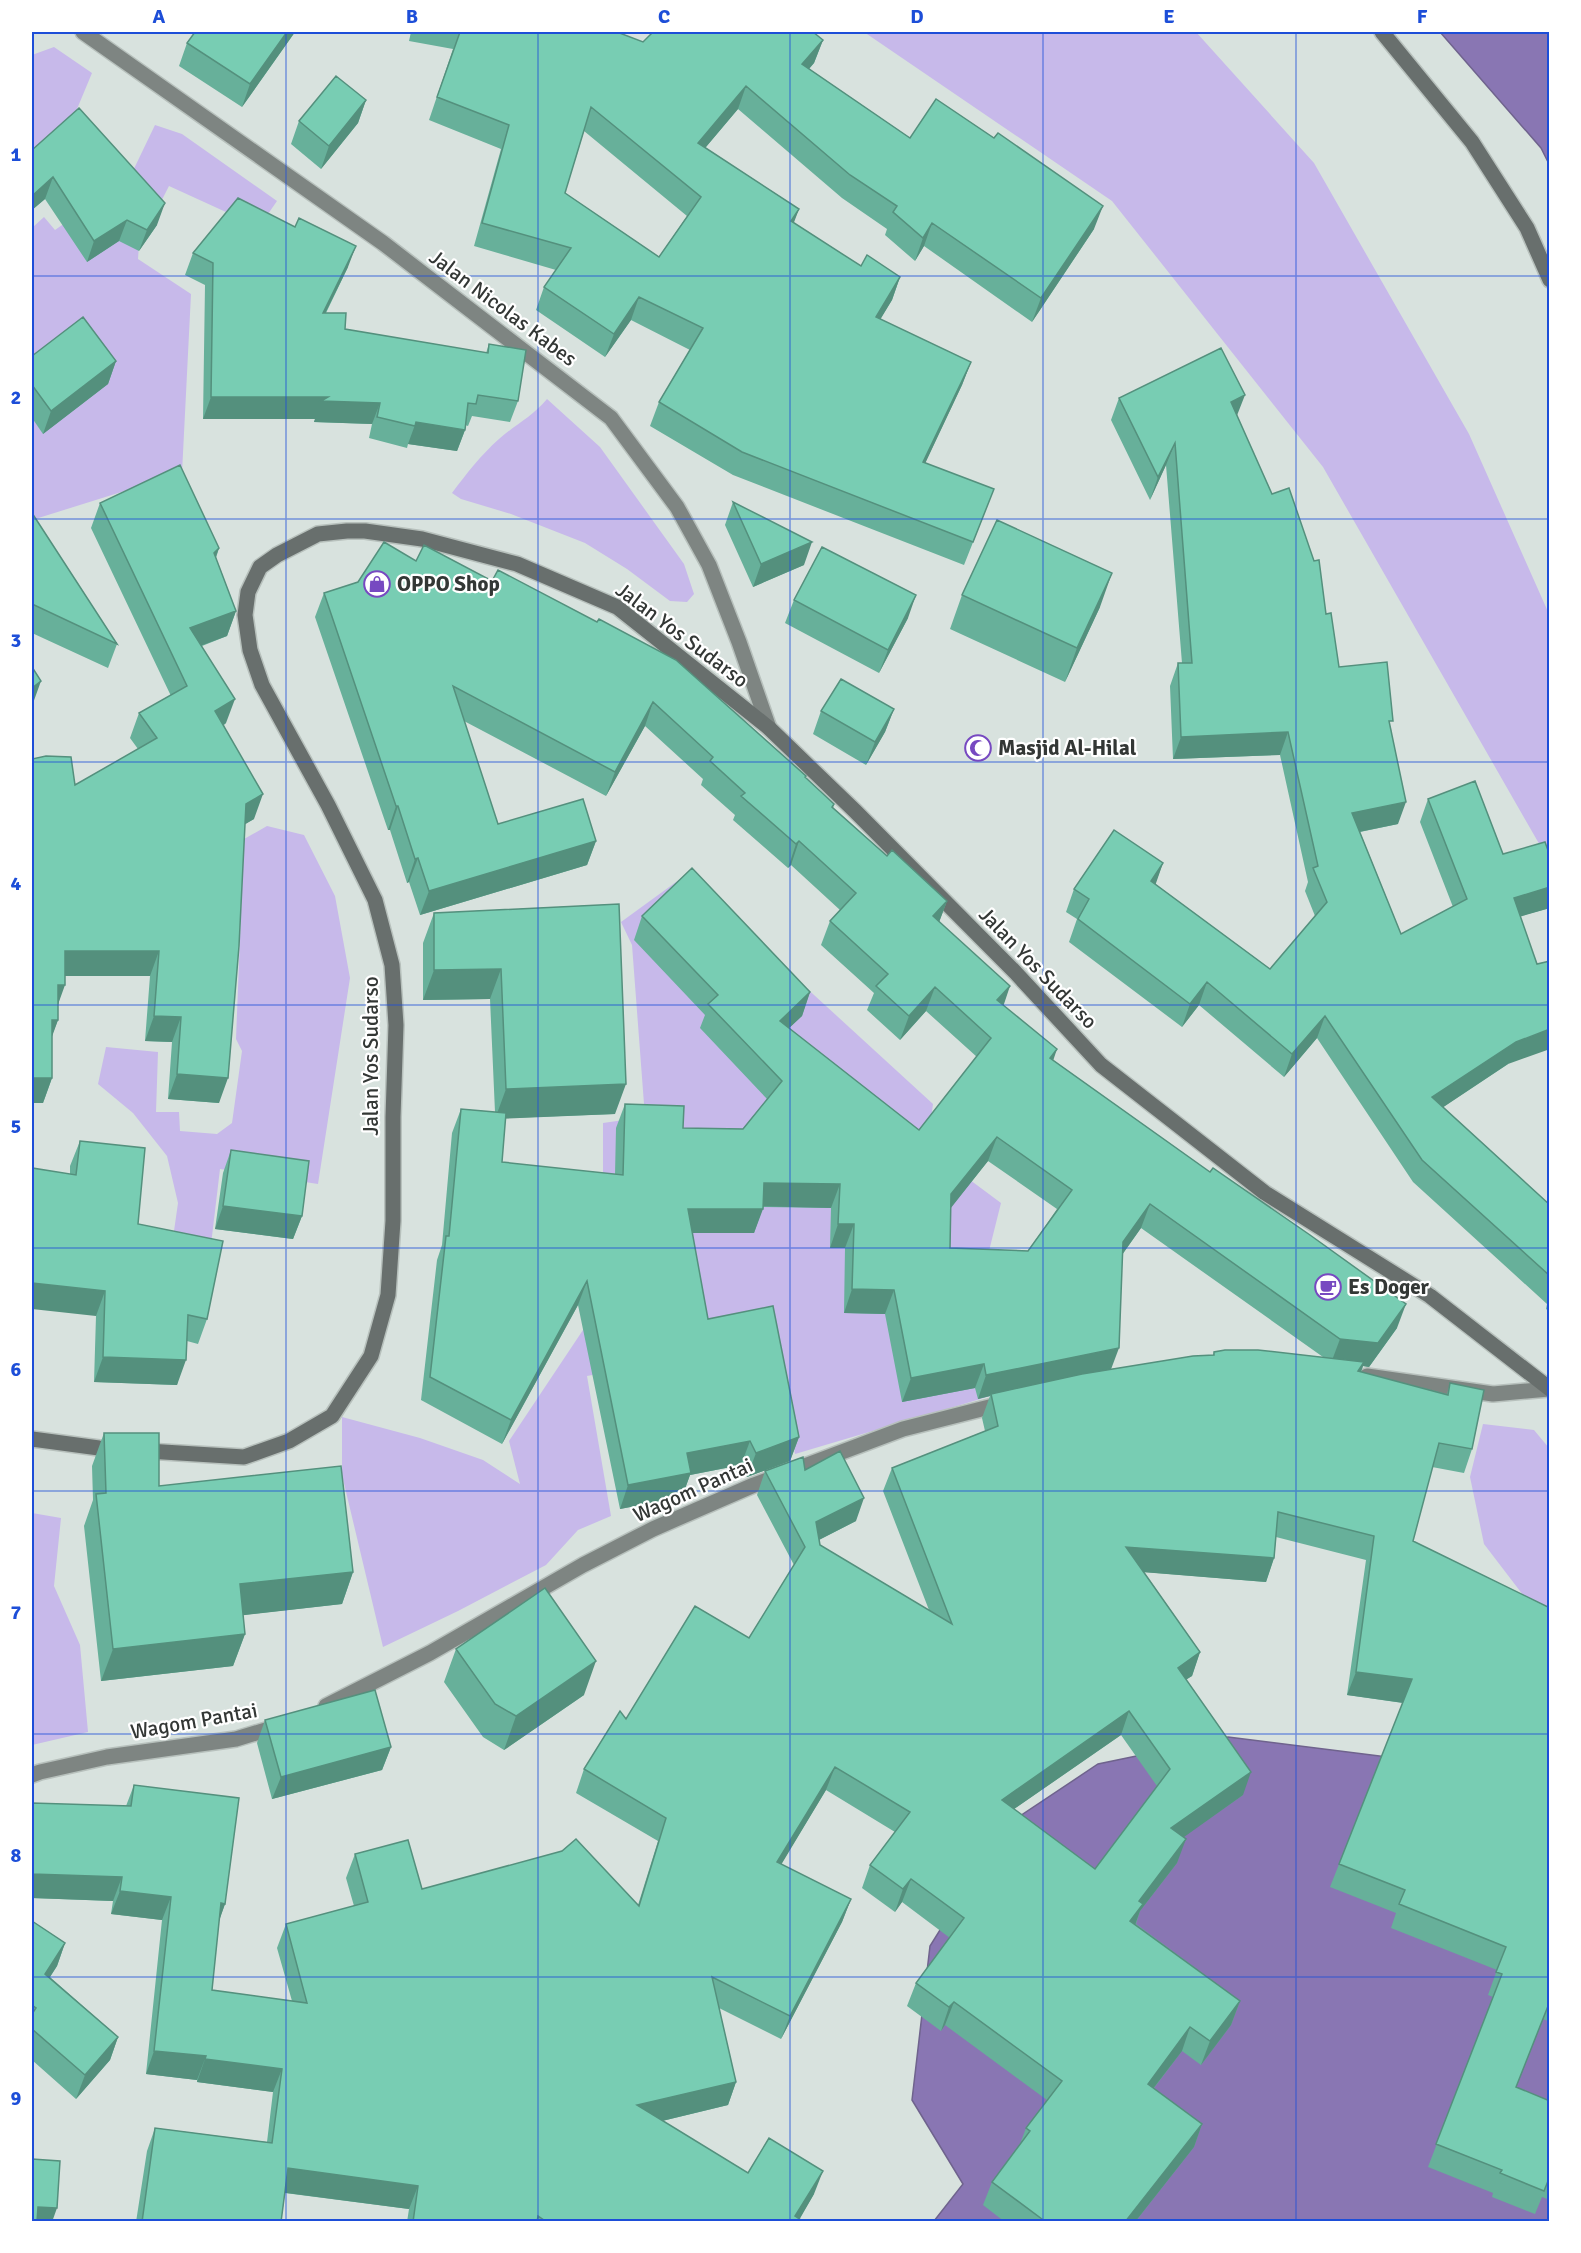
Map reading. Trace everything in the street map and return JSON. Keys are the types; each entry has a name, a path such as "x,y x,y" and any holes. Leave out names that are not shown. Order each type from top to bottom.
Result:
{"main road":[{"path":"1382,32 1472,142 1527,228 1550,280"},
{"name":"Jalan Yos Sudarso","path":"32,1439 99,1449 244,1457 289,1441 332,1416 371,1356 388,1295 393,1221 396,1024 392,965 375,900 328,805 262,685 250,650 245,615 248,592 260,567 277,555 318,534 356,531 422,539 517,564 617,608 769,728 1015,972 1101,1065 1265,1193 1430,1296 1549,1389"}],"street":[{"name":"Jalan Nicolas Kabes","path":"83,32 382,243 611,418 677,507 708,565 739,642 769,728"},
{"path":"1349,1374 1493,1394 1549,1389"},
{"name":"Wagom Pantai","path":"316,1710 430,1653 583,1565 653,1529 754,1485 903,1429 1015,1401"},
{"name":"Wagom Pantai","path":"32,1775 107,1757 236,1739 267,1731 296,1719"}],"shaded area":[{"path":"864,32 1196,32 1314,163 1469,434 1549,614 1549,861 1323,467 1112,201"},
{"path":"1440,32 1549,32 1549,164 1541,148"},
{"path":"54,47 92,73 72,121 32,157 32,55"},
{"path":"155,125 182,134 277,201 259,227 169,186 139,245 138,259 191,294 182,473 32,520 32,418 43,433 32,372 32,228 44,217 55,230 130,177"},
{"path":"547,399 600,447 684,564 694,594 687,602 670,601 627,569 585,543 511,514 461,499 452,493 492,445 536,411"},
{"path":"267,826 304,835 335,896 350,978 318,1184 220,1169 210,1253 172,1245 178,1203 167,1156 133,1113 98,1084 106,1047 158,1052 156,1112 179,1112 180,1131 217,1134 232,1123 242,1051 236,1039 242,886 230,847"},
{"path":"687,874 754,940 933,1104 927,1148 1001,1203 977,1299 1004,1392 795,1454 769,1315 650,1364 587,1376 611,1516 578,1530 546,1565 383,1647 342,1475 342,1417 420,1438 483,1460 520,1484 509,1441 603,1300 603,1123 645,1117 632,945 621,922"},
{"path":"1483,1424 1534,1430 1549,1448 1549,1613 1523,1595 1484,1544 1470,1477"},
{"path":"32,1513 61,1518 54,1586 80,1645 88,1732 32,1745"},
{"path":"1228,1737 1483,1769 1549,1782 1549,2221 934,2221 963,2184 912,2100 930,1946 1005,1826 1098,1764"}],"building":[{"path":"195,32 287,32 250,84 187,43"},
{"path":"460,32 617,32 643,42 653,32 813,32 823,40 802,64 910,138 936,99 994,138 998,133 1103,206 1041,298 932,223 923,238 893,212 897,206 850,175 746,86 698,143 799,209 791,221 861,266 867,255 900,277 876,317 971,362 923,462 994,489 973,542 742,452 659,402 703,328 639,297 614,334 544,287 571,248 482,223 509,125 437,97","holes":["591,107 701,197 659,257 565,193"]},
{"path":"336,76 366,100 329,146 299,121"},
{"path":"79,108 165,203 147,230 127,220 94,241 53,177 32,196 32,150"},
{"path":"238,198 295,227 299,218 356,246 323,313 346,313 345,329 488,353 489,344 526,350 518,401 478,395 476,404 468,403 465,430 416,422 415,426 377,417 380,403 321,401 328,397 211,397 213,263 193,253"},
{"path":"83,317 116,361 51,411 32,385 32,356"},
{"path":"1221,348 1245,395 1231,402 1272,494 1289,488 1314,561 1319,560 1326,614 1331,613 1339,667 1387,662 1393,721 1389,721 1406,802 1352,813 1401,934 1467,899 1428,799 1475,781 1503,854 1545,842 1550,856 1550,887 1514,898 1537,964 1550,961 1550,1029 1516,1042 1432,1097 1550,1205 1550,1276 1422,1160 1325,1016 1292,1054 1207,982 1190,1004 1078,919 1089,899 1074,889 1114,830 1163,863 1151,881 1270,969 1327,902 1313,868 1318,866 1288,732 1181,737 1178,663 1192,663 1175,443 1158,477 1119,398"},
{"path":"180,465 219,548 214,553 236,611 190,628 235,699 215,711 263,794 246,804 239,946 228,1078 177,1074 181,1017 154,1016 159,951 65,951 65,985 58,985 58,1020 52,1020 52,1078 32,1078 32,759 46,756 71,757 75,785 157,738 139,713 187,686 100,503"},
{"path":"733,502 812,542 761,564"},
{"path":"32,513 117,644 32,604"},
{"path":"997,520 1112,573 1077,648 962,595"},
{"path":"384,542 416,561 424,545 492,581 498,570 597,622 599,619 676,660 806,776 834,804 832,807 887,856 892,850 947,901 933,916 1010,986 997,1000 1057,1049 1050,1058 1210,1172 1213,1168 1406,1304 1378,1343 1340,1339 1150,1204 1123,1242 1119,1348 986,1375 984,1364 911,1378 894,1290 852,1289 854,1224 838,1224 840,1184 764,1183 763,1209 688,1209 708,1319 773,1306 799,1437 756,1453 750,1441 687,1453 691,1473 628,1485 587,1281 511,1420 430,1377 446,1236 449,1236 461,1109 506,1113 502,1162 623,1175 625,1104 684,1106 683,1128 743,1129 782,1081 708,1004 718,995 642,916 692,868 810,992 780,1021 919,1130 991,1038 935,987 909,1016 876,986 888,974 830,921 856,893 799,841 796,844 741,796 745,793 710,761 713,757 653,702 615,772 453,686 498,824 583,799 596,841 429,891 418,858 415,859 398,806 396,806 324,593 358,582","holes":["997,1137 1072,1190 1028,1251 950,1248 951,1194"]},
{"path":"822,547 916,595 888,650 794,600"},
{"path":"32,667 41,681 32,688"},
{"path":"841,679 894,709 875,742 821,711"},
{"path":"619,904 626,1084 506,1089 501,969 434,970 434,913"},
{"path":"80,1141 145,1148 138,1224 223,1241 207,1319 188,1315 186,1360 103,1357 105,1291 32,1283 32,1168 76,1175"},
{"path":"231,1150 309,1161 302,1216 223,1206"},
{"path":"1258,1350 1364,1362 1358,1371 1448,1395 1450,1383 1484,1390 1472,1449 1439,1443 1413,1541 1550,1608 1550,2001 1516,2087 1550,2101 1550,2176 1544,2191 1500,2173 1502,2170 1436,2144 1502,1974 1496,1972 1506,1947 1399,1904 1405,1890 1339,1864 1412,1679 1356,1672 1374,1536 1278,1512 1274,1558 1126,1547 1200,1652 1178,1668 1251,1772 1171,1828 1186,1839 1139,1901 1143,1904 1130,1921 1240,2001 1210,2041 1190,2027 1148,2084 1202,2124 1125,2222 1046,2222 992,2182 1030,2131 1026,2128 1062,2081 954,2002 949,2007 916,1983 964,1918 911,1879 903,1889 870,1865 910,1812 835,1767 777,1862 851,1899 790,2016 712,1977 736,2082 637,2105 748,2173 769,2138 823,2171 795,2216 804,2222 547,2222 538,2216 537,2222 413,2222 418,2186 288,2168 281,2222 142,2222 155,2128 272,2143 282,2069 205,2059 206,2056 154,2051 171,1897 120,1891 122,1877 32,1874 32,1803 131,1806 134,1785 239,1798 225,1904 221,1903 212,1990 307,2003 286,1924 368,1902 355,1854 408,1840 422,1889 562,1851 576,1839 639,1906 666,1818 584,1769 620,1711 626,1719 695,1606 749,1638 805,1547 765,1471 803,1457 805,1470 840,1451 864,1498 816,1522 820,1545 952,1624 892,1468 998,1426 991,1394 1082,1374 1193,1356 1214,1355 1214,1352","holes":["1129,1711 1170,1769 1095,1869 1002,1800"]},
{"path":"104,1433 159,1433 159,1486 341,1466 353,1572 240,1584 245,1634 113,1649 96,1494 106,1493"},
{"path":"545,1588 596,1661 516,1716 495,1704 456,1649"},
{"path":"375,1690 391,1747 281,1777 265,1720"},
{"path":"32,1921 65,1943 45,1974 118,2037 85,2075 32,2029 32,2014 36,2008 32,2005"},
{"path":"32,2159 60,2161 57,2208 38,2207 37,2222 32,2222"}],"place":[{"name":"OPPO Shop","path":"377,584"},
{"name":"Masjid Al-Hilal","path":"978,748"},
{"name":"Es Doger","path":"1328,1287"}]}
